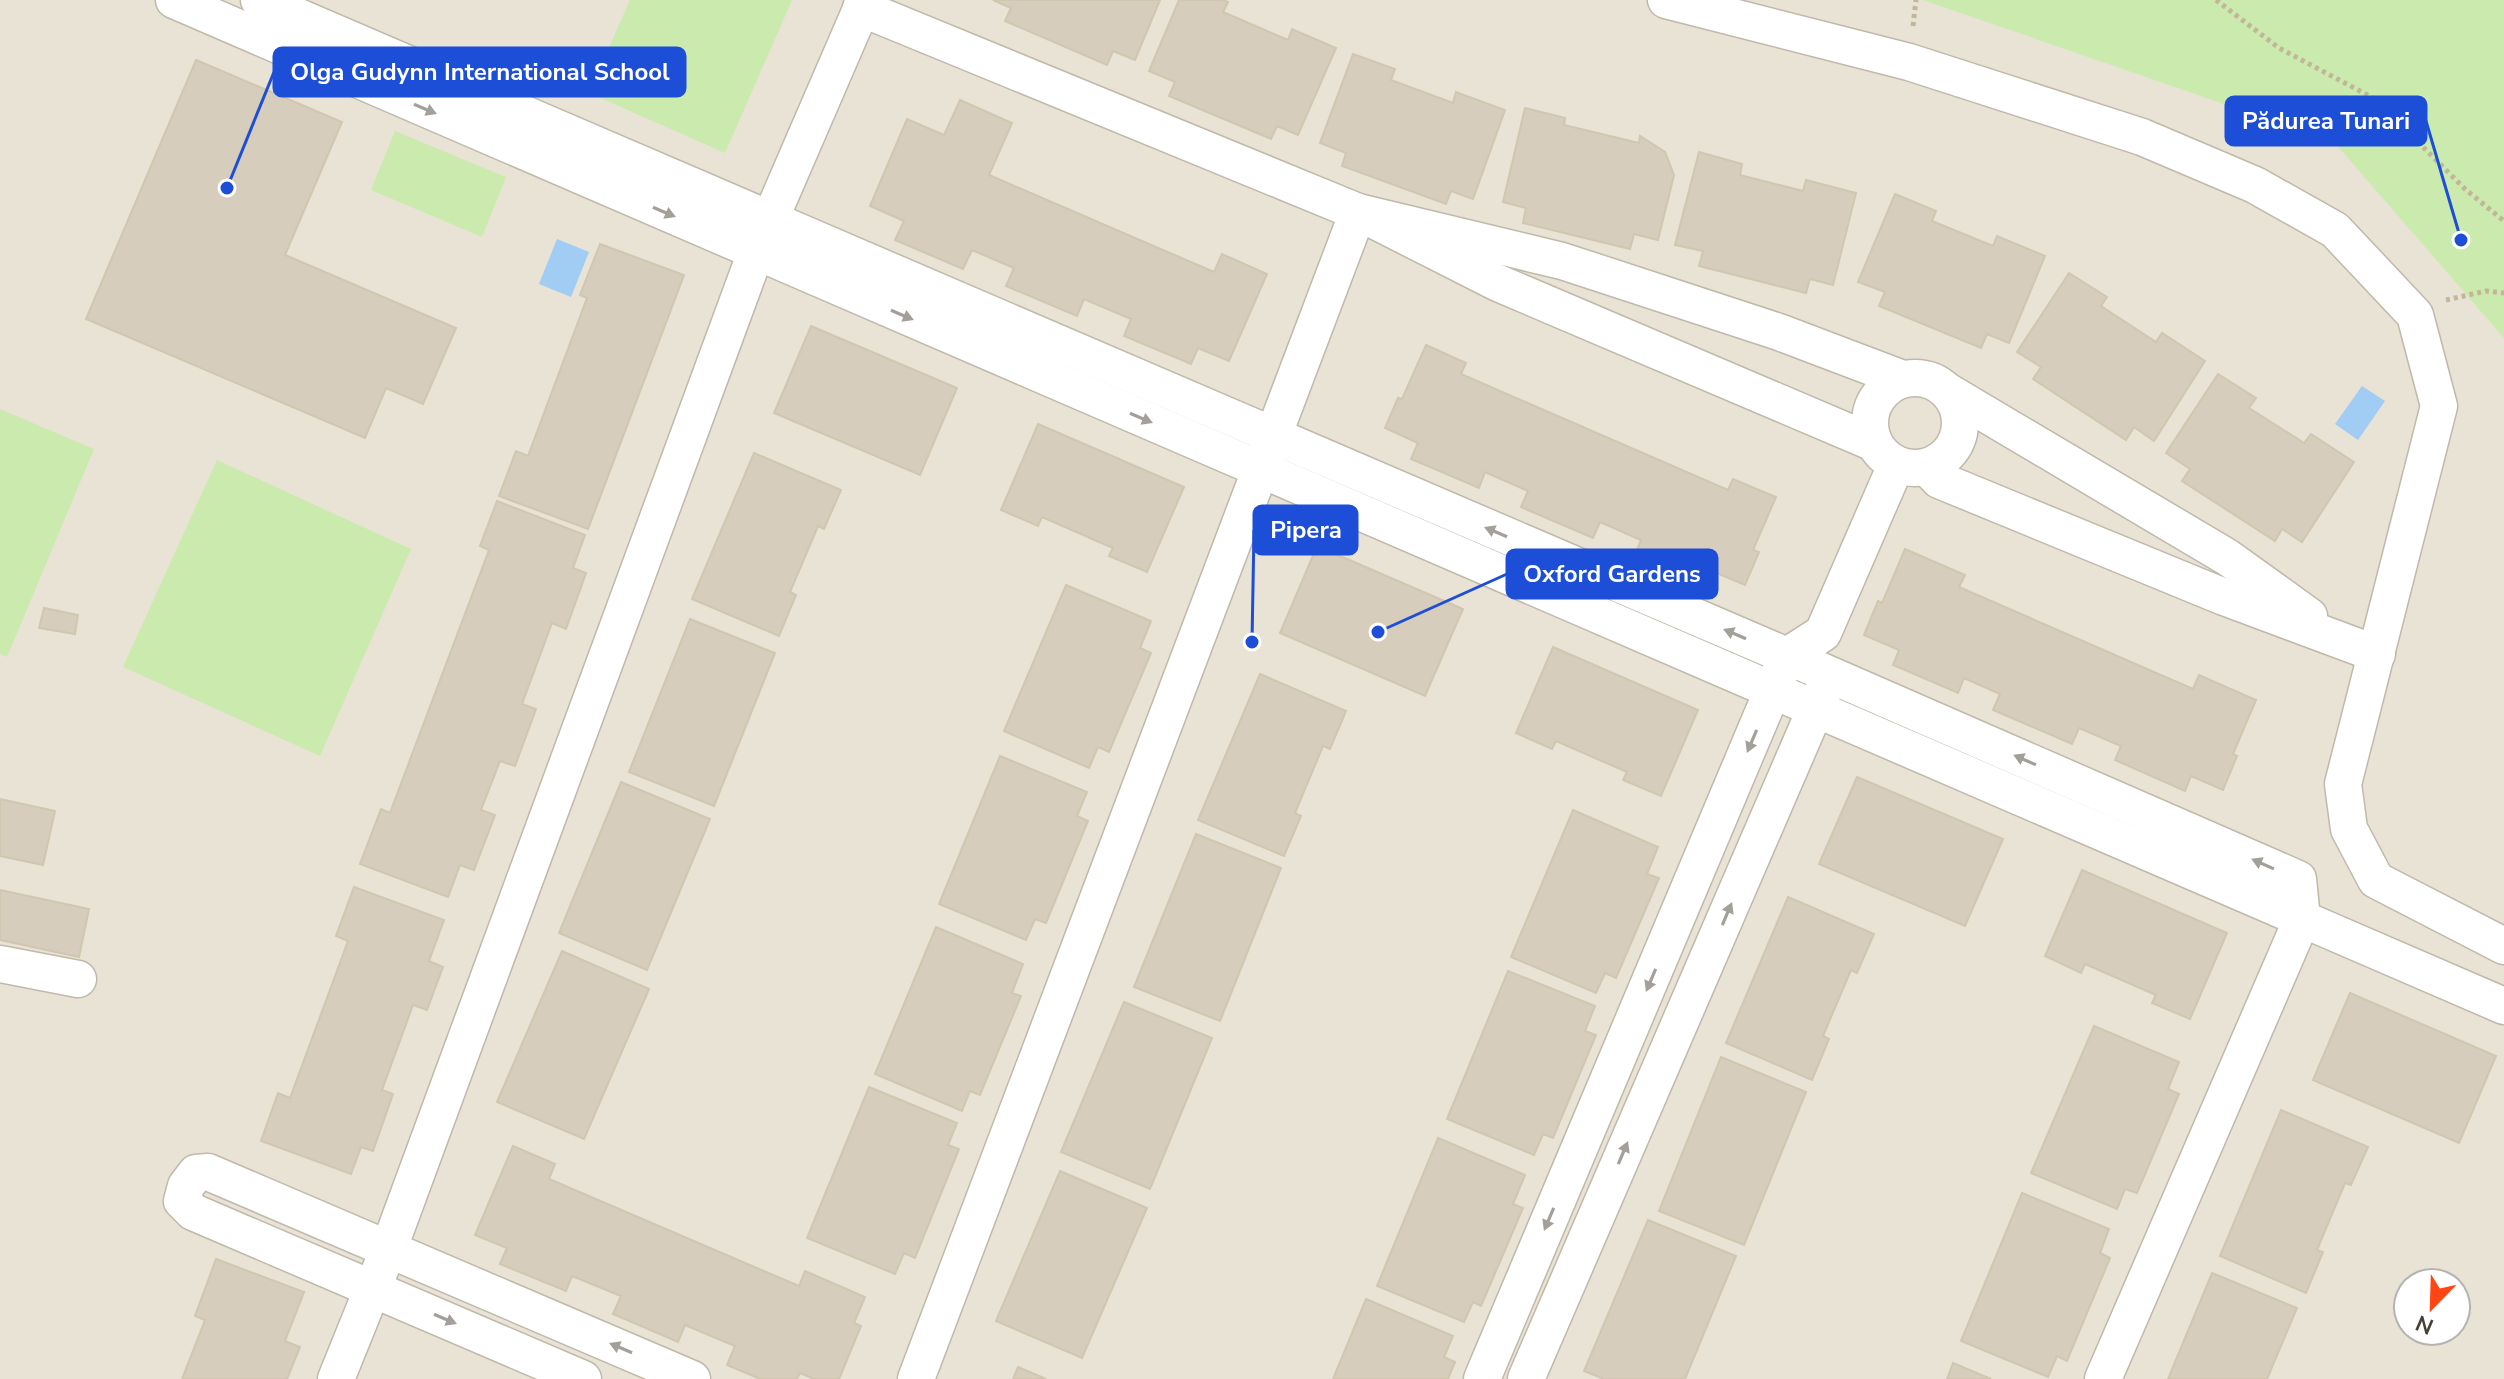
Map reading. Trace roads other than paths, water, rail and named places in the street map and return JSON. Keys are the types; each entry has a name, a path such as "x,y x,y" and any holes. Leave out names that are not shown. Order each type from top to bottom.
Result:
{"street":[{"path":"174,0 255,11 763,236 1267,454 1773,692 2504,1006"},
{"path":"1666,0 1909,62 2156,143 2255,185 2335,230 2415,315 2439,406 2363,649 2343,784 2349,829 2376,880 2504,946"},
{"path":"336,1379 389,1248 763,236 863,4 1358,212 1498,283 1899,458 1939,480 2224,597 2363,649"},
{"path":"1358,212 1562,261 1779,332 1903,379"},
{"path":"916,1379 1358,212"},
{"path":"1947,391 1956,404 1960,419 1959,435 1953,449 1942,461 1899,458 1870,427 1871,412 1889,386 1903,379 1919,378 1934,382 2227,557 2363,649"},
{"path":"1267,454 1787,656 2298,879 2302,919 2103,1379"},
{"path":"1526,1379 1816,710 1830,675 1823,633 1899,458"},
{"path":"1482,1379 1787,656 1823,633"},
{"path":"0,964 78,979"},
{"path":"583,1379 193,1212 182,1201 186,1186 196,1173 208,1172 692,1379"}],"water":[{"path":"557,239 589,252 571,297 539,284"},
{"path":"2362,386 2385,401 2358,440 2335,424"}],"place":[{"name":"Olga Gudynn International School","path":"227,188"},
{"name":"Pădurea Tunari","path":"2461,240"},
{"name":"Oxford Gardens","path":"1378,632"},
{"name":"Pipera","path":"1252,642"}]}
